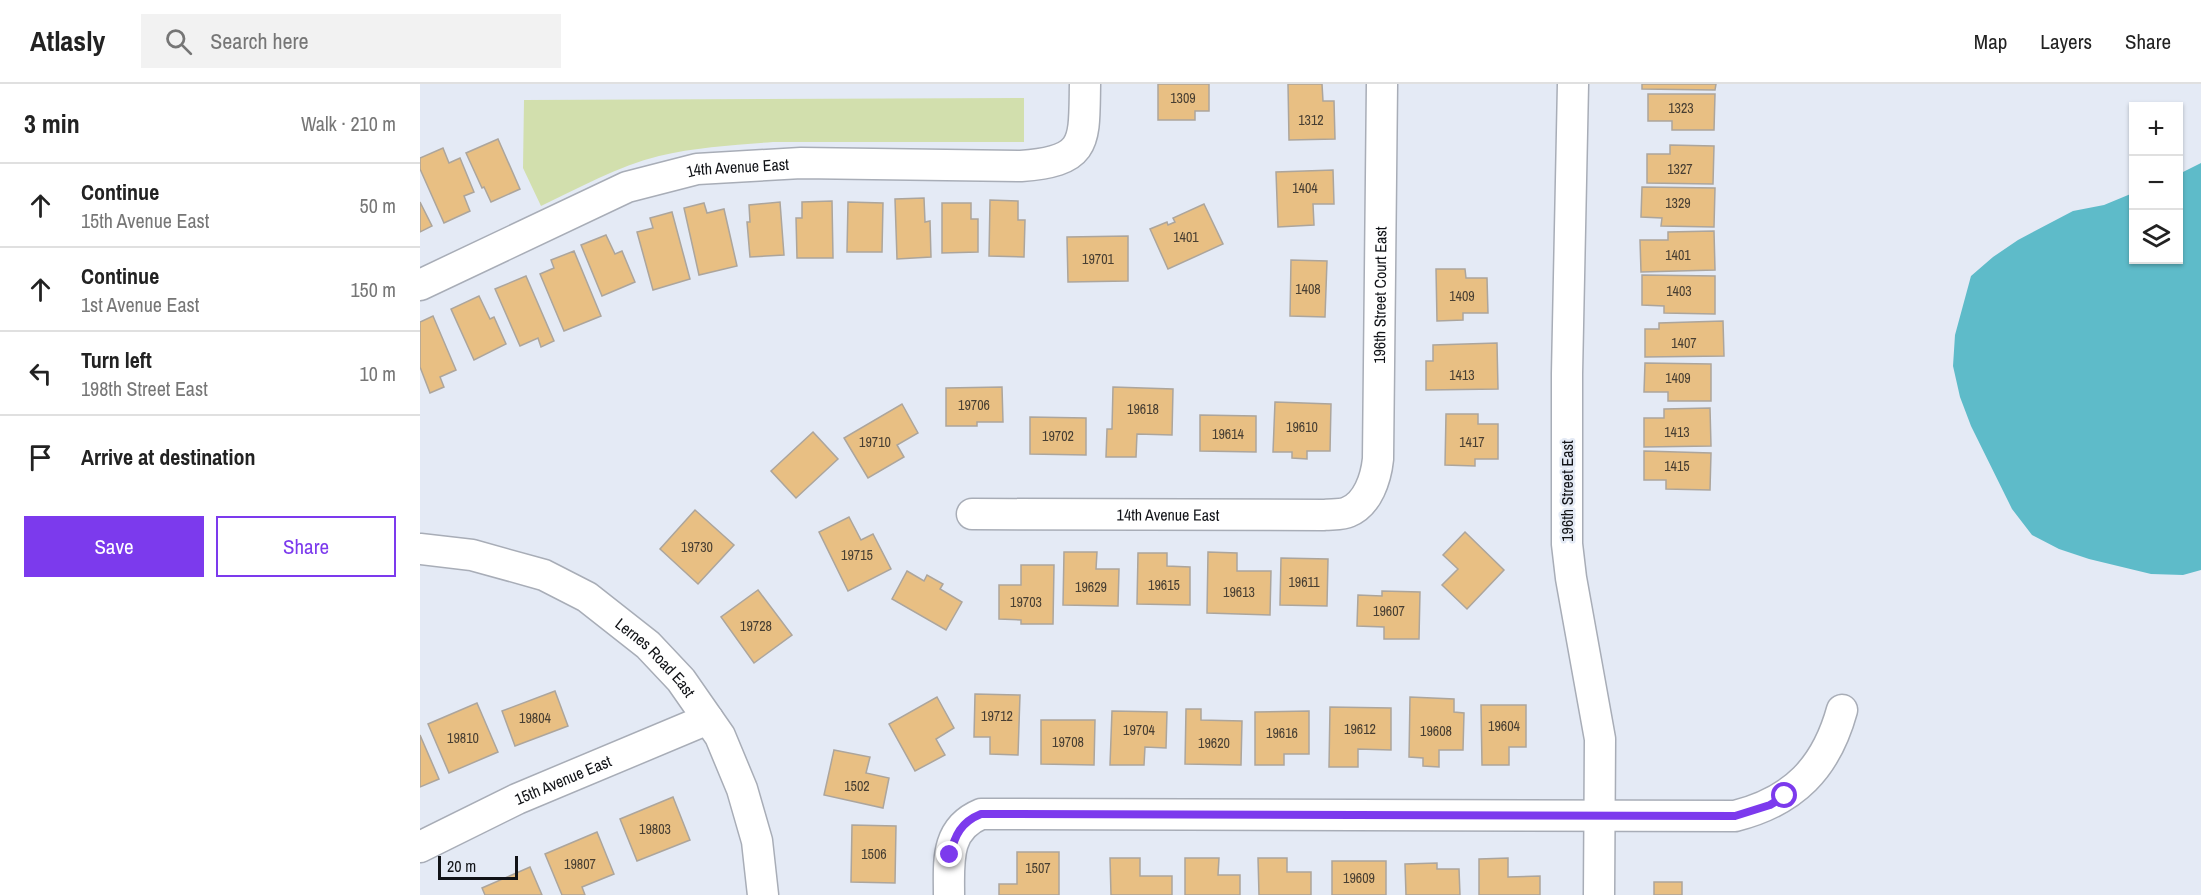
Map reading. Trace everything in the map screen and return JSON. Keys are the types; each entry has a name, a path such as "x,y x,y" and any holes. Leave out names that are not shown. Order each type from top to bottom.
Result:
{"street":[{"name":"14th Avenue East","path":"420,285 627,187 697,169 801,163 1044,165 1064,158 1077,149 1084,131 1085,84"},
{"name":"196th Street Court East","path":"1362,502 1376,476 1378,459 1382,84"},
{"name":"196th Street East","path":"1573,84 1567,374 1567,544 1600,739 1599,895"},
{"name":"14th Avenue East","path":"972,514 1324,515 1347,513 1362,502"},
{"name":"Lernes Road East","path":"420,549 483,558 544,576 587,597 648,645 681,680 720,736 742,789 757,841 763,895"},
{"path":"949,895 950,855 955,834 969,819 981,814 1735,816 1770,805 1800,785 1815,769 1836,731 1842,710"},
{"name":"15th Avenue East","path":"420,847 517,799 708,719"}],"green space":[{"path":"1024,98 1024,142 773,142 702,148 644,160 599,178 541,206 523,168 524,100"}],"water":[{"path":"2201,163 2201,570 2183,575 2151,574 2089,559 2059,549 2032,535 2012,509 1971,426 1960,397 1953,366 1955,335 1971,276 2018,240 2073,211 2104,205 2129,195 2129,264 2183,264 2183,172"}],"building":[{"path":"1158,84 1209,84 1209,111 1195,111 1195,120 1158,120"},
{"path":"1288,84 1322,84 1323,101 1334,101 1335,139 1289,140"},
{"path":"1642,84 1716,84 1715,90 1642,89"},
{"path":"1648,94 1715,94 1714,130 1672,130 1672,121 1648,121"},
{"path":"498,139 520,189 491,202 466,153"},
{"path":"1670,145 1714,146 1713,184 1647,183 1647,154 1670,154"},
{"path":"443,148 449,163 460,158 474,192 464,196 470,211 444,223 420,169 420,158"},
{"path":"1333,170 1334,204 1313,204 1314,225 1278,227 1276,172"},
{"path":"1642,187 1715,188 1714,227 1661,226 1662,218 1641,217"},
{"path":"924,198 925,222 930,221 931,257 897,259 895,199"},
{"path":"990,200 1018,201 1018,220 1025,220 1024,257 989,256"},
{"path":"832,201 833,258 797,258 796,218 802,218 802,202"},
{"path":"420,202 432,226 420,232"},
{"path":"780,202 784,255 750,257 747,222 750,222 749,205"},
{"path":"848,202 883,203 882,252 847,252"},
{"path":"704,203 707,213 724,209 737,266 699,275 684,208"},
{"path":"942,203 971,203 971,219 978,219 978,252 942,253"},
{"path":"1204,204 1223,244 1168,269 1150,229 1167,222 1168,225 1175,222 1173,218"},
{"path":"672,212 690,279 653,290 637,232 653,228 650,218"},
{"path":"1714,231 1715,270 1641,272 1640,240 1668,240 1668,232"},
{"path":"606,235 615,254 622,251 635,282 602,296 581,245"},
{"path":"1128,236 1128,281 1068,282 1067,237"},
{"path":"574,251 601,316 564,331 540,274 554,268 551,260"},
{"path":"1291,260 1327,261 1325,317 1290,316"},
{"path":"1436,269 1465,269 1466,278 1487,278 1488,313 1463,313 1463,320 1437,321"},
{"path":"1642,275 1715,276 1715,314 1664,313 1664,306 1642,305"},
{"path":"526,276 554,341 541,347 538,338 520,346 495,289"},
{"path":"479,296 490,319 494,317 506,344 474,360 451,309"},
{"path":"433,316 456,370 440,377 444,387 430,393 420,367 420,322"},
{"path":"1723,321 1724,356 1645,357 1645,329 1659,329 1659,323"},
{"path":"1497,343 1498,389 1426,390 1426,361 1433,361 1433,345"},
{"path":"1645,363 1711,364 1711,401 1668,401 1668,392 1644,392"},
{"path":"1002,387 1003,422 977,422 977,426 946,426 946,388"},
{"path":"1113,387 1173,389 1172,435 1137,434 1136,457 1106,457 1107,429 1112,429"},
{"path":"1275,402 1331,404 1330,451 1307,451 1307,459 1292,458 1292,452 1273,452"},
{"path":"902,404 918,433 897,445 904,457 868,478 844,438"},
{"path":"1710,408 1711,446 1644,447 1644,418 1664,418 1664,409"},
{"path":"1446,414 1478,414 1478,424 1498,424 1498,459 1475,459 1475,466 1445,465"},
{"path":"1200,415 1256,416 1256,452 1200,451"},
{"path":"1030,417 1086,418 1086,455 1030,454"},
{"path":"813,432 838,459 796,498 771,471"},
{"path":"1644,451 1711,453 1710,490 1666,489 1666,480 1644,480"},
{"path":"695,510 734,545 698,584 660,549"},
{"path":"849,517 861,540 873,534 891,569 848,591 819,532"},
{"path":"1465,532 1504,570 1467,609 1442,585 1458,569 1443,555"},
{"path":"1064,552 1097,552 1096,569 1119,569 1118,606 1063,605"},
{"path":"1208,552 1237,553 1237,571 1271,571 1270,615 1207,613"},
{"path":"1138,553 1167,553 1167,566 1190,567 1190,605 1137,604"},
{"path":"1281,558 1328,559 1327,606 1280,605"},
{"path":"1021,565 1054,565 1053,624 1021,624 1021,620 999,619 999,585 1021,585"},
{"path":"907,571 924,581 927,575 943,584 940,589 962,602 946,630 892,599"},
{"path":"758,590 792,635 754,663 721,617"},
{"path":"1382,591 1420,592 1419,639 1384,639 1384,627 1357,626 1358,595 1382,596"},
{"path":"555,691 568,726 515,746 502,711"},
{"path":"975,694 1020,695 1018,755 990,754 990,737 974,737"},
{"path":"937,697 954,728 936,739 945,755 915,771 889,724"},
{"path":"1410,697 1454,699 1454,712 1464,713 1463,750 1439,750 1439,767 1423,766 1423,758 1409,757"},
{"path":"477,703 498,752 449,773 428,724"},
{"path":"1481,705 1526,705 1526,747 1509,747 1509,765 1482,765"},
{"path":"1330,707 1391,708 1391,750 1358,749 1358,767 1329,767"},
{"path":"1186,709 1201,709 1201,720 1242,721 1241,765 1185,764"},
{"path":"1112,711 1167,712 1166,748 1145,747 1144,765 1110,765"},
{"path":"1309,711 1309,754 1284,754 1284,765 1255,765 1255,712"},
{"path":"1041,720 1095,720 1094,765 1041,764"},
{"path":"420,735 439,779 420,787"},
{"path":"834,750 870,757 866,773 889,778 883,808 824,795"},
{"path":"673,797 690,840 637,861 620,819"},
{"path":"852,825 896,826 895,883 851,882"},
{"path":"597,832 614,874 582,887 585,895 562,895 545,854"},
{"path":"1017,852 1059,852 1059,895 999,895 999,884 1017,884"},
{"path":"1110,858 1140,858 1140,876 1172,876 1172,895 1111,895"},
{"path":"1185,858 1219,858 1218,875 1240,875 1240,895 1185,895"},
{"path":"1258,858 1287,858 1287,872 1311,872 1311,895 1259,895"},
{"path":"1508,858 1508,877 1540,876 1540,895 1479,895 1479,859"},
{"path":"1332,861 1386,861 1386,895 1332,895"},
{"path":"1437,863 1437,869 1459,869 1460,895 1406,895 1405,864"},
{"path":"530,867 542,895 485,895 482,888"},
{"path":"1654,882 1682,882 1682,895 1654,895"}],"route":[{"path":"950,855 955,834 969,819 981,814 1735,816 1770,805 1785,796"}]}
